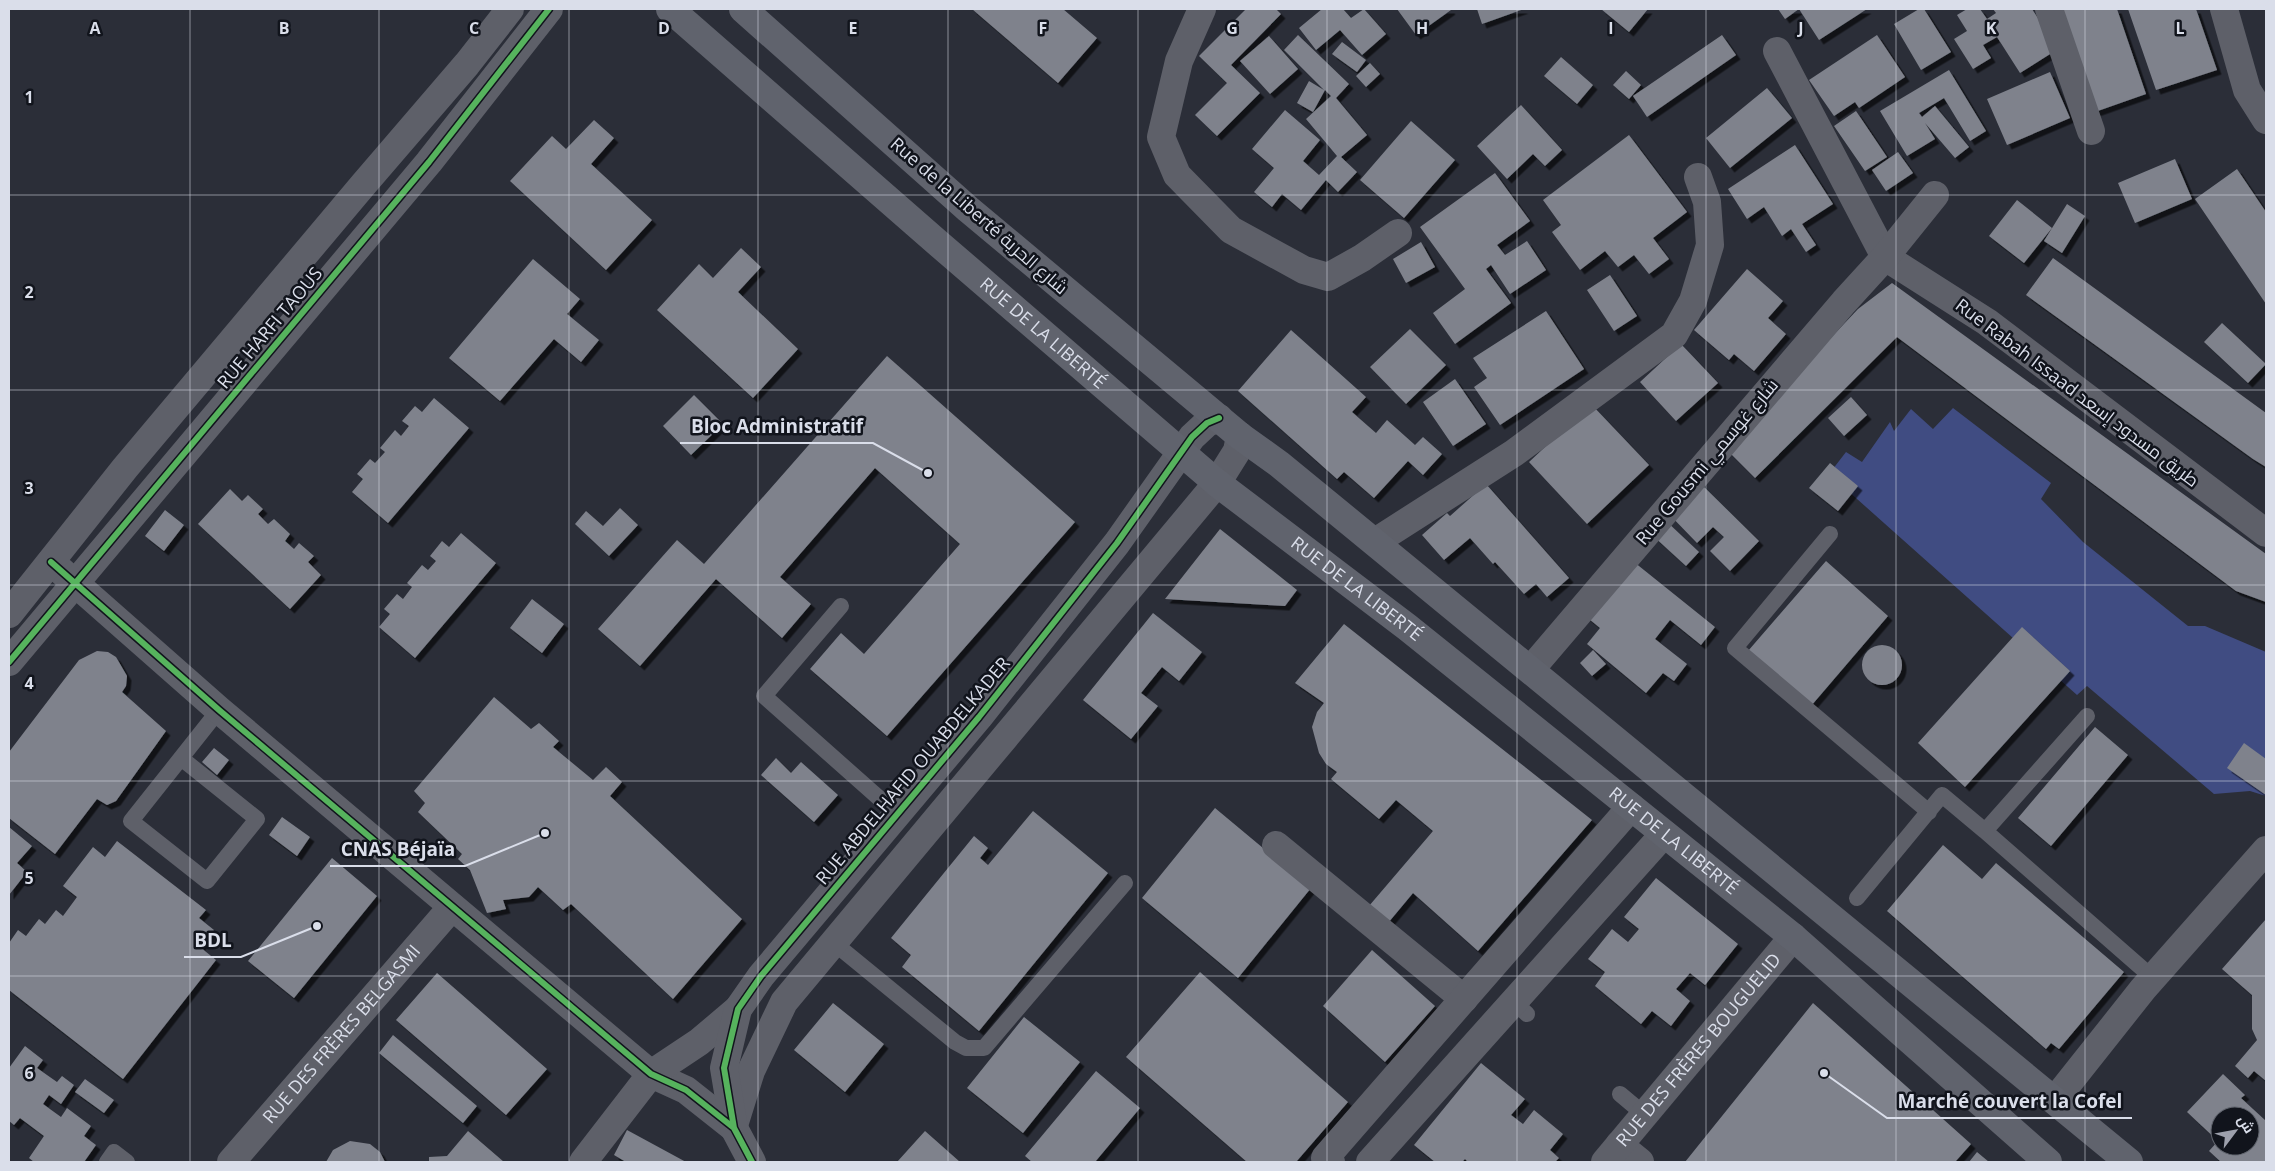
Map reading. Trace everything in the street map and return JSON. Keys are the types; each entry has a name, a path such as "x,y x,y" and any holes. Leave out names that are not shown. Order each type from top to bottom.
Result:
{"main road":[{"name":"RUE DE LA LIBERTÉ","path":"670,9 1181,453 1217,483 1407,627 1793,937 2048,1162"},
{"name":"Rue de la Liberté شارع الحرية","path":"743,9 968,209 1219,418"},
{"path":"1219,418 1240,436 1279,464 1531,669 2129,1162"}],"street":[{"name":"RUE HARFI TAOUS","path":"9,614 125,468 362,185 468,64 510,9"},
{"name":"RUE HARFI TAOUS","path":"9,662 429,162 549,9"},
{"path":"1202,9 1179,61 1162,138 1177,175 1231,230 1304,270 1328,277 1362,258 1398,232"},
{"path":"2049,9 2091,131"},
{"path":"2224,9 2247,90 2266,120"},
{"path":"1777,51 1885,257"},
{"path":"1374,542 1514,453 1674,335 1693,301 1710,245 1707,202 1698,178"},
{"name":"Rue Gousmi شارع غوسمي","path":"1531,669 1844,302 1885,257 1935,195"},
{"name":"Rue Rabah Issaad طريق مسدود إسعد","path":"1885,257 1987,322 2266,533"},
{"name":"RUE ABDELHAFID OUABDELKADER","path":"652,1074 699,1042 738,1010 761,976 980,717 1117,543 1192,437 1207,423 1219,418"},
{"path":"734,1128 751,1071 784,1002 1217,483 1237,451 1240,436"},
{"path":"51,562 219,710 652,1074 583,1162"},
{"path":"1328,1160 1464,999 1631,807"},
{"path":"1370,1162 1415,1110 1521,1008 1664,834"},
{"path":"1276,845 1464,999"},
{"path":"2055,1100 2153,978 2266,850"},
{"name":"RUE DES FRÈRES BELGASMI","path":"231,1162 452,907"},
{"name":"RUE DES FRÈRES BOUGUELID","path":"1621,1157 1645,1115 1793,937"},
{"name":"RUE ABDELHAFID OUABDELKADER","path":"738,1010 724,1068 734,1128 752,1162"},
{"name":"RUE ABDELHAFID OUABDELKADER","path":"652,1074 686,1090 734,1128"}],"lane":[{"path":"1830,534 1735,648 1929,812"},
{"path":"841,606 764,696 898,814"},
{"path":"181,758 257,819 207,881 131,821 219,710"},
{"path":"1985,831 2087,716"},
{"path":"1857,898 1942,796 1985,831 2153,978"},
{"path":"834,943 956,1042 966,1048 984,1048 1126,883"},
{"path":"1620,1094 1645,1115"},
{"path":"107,1162 114,1152 128,1162"}],"shaded area":[{"path":"1953,408 2051,483 2041,499 2083,542 2188,626 2205,626 2266,652 2266,796 2250,791 2214,794 2087,686 2077,695 1829,474 1846,452 1862,462 1890,422 1894,431 1911,409 1933,429"}],"building":[{"path":"972,9 1063,9 1097,38 1058,83"},
{"path":"1246,9 1276,9 1281,14 1231,65 1260,93 1217,136 1195,115 1227,83 1199,56"},
{"path":"1322,9 1343,9 1351,18 1364,9 1386,34 1362,55 1340,30 1316,50 1299,28"},
{"path":"1397,9 1450,9 1451,10 1416,35"},
{"path":"1477,9 1524,9 1482,24"},
{"path":"1601,9 1648,9 1629,32"},
{"path":"1778,9 1799,9 1785,19"},
{"path":"1799,9 1867,9 1819,40"},
{"path":"1919,9 1924,9 1951,52 1921,70 1894,24"},
{"path":"1967,9 1980,9 1987,19 1996,13 1993,9 2032,9 2058,49 2020,73 1997,37 1983,45 1991,58 1973,69 1954,39 1967,31 1957,15"},
{"path":"2056,9 2117,9 2146,94 2092,113"},
{"path":"2128,9 2196,9 2217,70 2156,90"},
{"path":"1298,35 1349,84 1336,98 1367,135 1341,157 1357,172 1338,192 1326,180 1301,210 1282,194 1272,207 1254,192 1274,168 1252,149 1285,110 1320,140 1303,161 1319,175 1337,156 1306,119 1331,96 1325,90 1313,112 1297,103 1309,81 1324,90 1284,50"},
{"path":"1722,35 1736,55 1647,117 1633,96"},
{"path":"1877,35 1905,77 1859,108 1855,102 1834,116 1809,80"},
{"path":"1269,36 1298,69 1270,94 1240,61"},
{"path":"1342,42 1366,60 1357,72 1332,54"},
{"path":"1561,57 1593,85 1577,104 1544,76"},
{"path":"1370,63 1380,74 1366,87 1356,76"},
{"path":"1949,70 1986,131 1970,141 1944,98 1919,113 1922,117 1935,106 1969,147 1955,158 1925,123 1935,139 1907,156 1880,111"},
{"path":"1626,71 1641,85 1629,99 1613,85"},
{"path":"2050,72 2070,118 2007,145 1987,99"},
{"path":"1767,88 1792,118 1730,168 1706,138"},
{"path":"1521,105 1562,150 1545,166 1533,154 1507,179 1477,146"},
{"path":"1856,111 1887,157 1865,171 1834,126"},
{"path":"594,120 614,138 591,164 652,220 606,270 510,181 552,136 566,149"},
{"path":"1411,121 1455,160 1404,218 1360,180"},
{"path":"1629,135 1687,212 1653,238 1669,259 1649,274 1634,255 1618,267 1605,251 1580,270 1552,232 1561,225 1543,200"},
{"path":"1795,145 1833,204 1802,224 1816,245 1806,252 1791,229 1782,236 1764,207 1747,219 1728,189"},
{"path":"1898,152 1913,173 1886,191 1872,170"},
{"path":"2175,159 2192,199 2135,223 2118,183"},
{"path":"2237,169 2266,212 2266,304 2195,199"},
{"path":"1495,173 1530,221 1497,245 1505,255 1527,241 1546,270 1510,294 1491,265 1486,269 1511,303 1455,344 1433,313 1465,289 1420,227"},
{"path":"2017,200 2052,228 2024,263 1989,236"},
{"path":"2067,204 2085,216 2062,253 2044,241"},
{"path":"1421,242 1435,267 1406,283 1393,259"},
{"path":"741,248 761,267 738,292 798,349 753,398 657,310 699,264 713,278"},
{"path":"2053,258 2266,413 2266,467 2026,295"},
{"path":"533,259 580,299 567,314 599,340 581,362 554,339 500,401 449,358"},
{"path":"1747,269 1783,301 1768,318 1786,334 1754,371 1734,354 1729,360 1694,330"},
{"path":"1610,275 1637,316 1614,331 1587,290"},
{"path":"1892,283 2266,554 2266,602 2236,591 1897,337 1755,478 1726,449 1858,309"},
{"path":"1546,311 1584,369 1500,425 1474,387 1487,378 1473,358"},
{"path":"2222,323 2266,364 2248,383 2204,342"},
{"path":"1410,329 1446,365 1406,404 1370,367"},
{"path":"1291,330 1366,397 1352,412 1376,433 1387,420 1415,445 1423,437 1442,454 1423,475 1408,461 1374,498 1344,472 1337,479 1238,391"},
{"path":"1681,344 1718,383 1676,421 1640,382"},
{"path":"887,356 1075,522 887,736 810,669 841,633 864,654 960,544 875,468 780,577 811,604 782,638 716,579 640,666 598,629 677,540 704,564"},
{"path":"1455,379 1486,424 1453,446 1423,402"},
{"path":"694,395 723,424 691,455 663,426"},
{"path":"1851,397 1867,415 1844,436 1828,418"},
{"path":"434,398 469,428 388,523 352,492 363,479 357,474 370,459 375,463 385,452 380,448 395,430 401,436 409,426 402,421 415,406 422,412"},
{"path":"1591,404 1649,465 1587,524 1529,462"},
{"path":"1830,463 1858,486 1838,511 1809,488"},
{"path":"1699,482 1759,541 1730,571 1710,551 1724,537 1713,527 1697,543 1668,513"},
{"path":"1486,484 1569,578 1547,597 1536,584 1524,594 1470,538 1444,560 1422,535 1447,513 1450,516"},
{"path":"230,489 242,501 248,495 263,509 258,514 268,524 274,519 290,534 285,541 294,549 299,543 314,556 308,562 321,575 290,609 198,524"},
{"path":"620,508 638,525 609,556 575,524 586,511 603,526"},
{"path":"165,510 184,525 164,551 145,536"},
{"path":"1665,520 1699,552 1686,566 1651,534"},
{"path":"1220,529 1297,590 1285,606 1165,599"},
{"path":"461,533 496,563 415,658 379,627 390,614 384,609 397,594 403,599 412,587 407,583 422,565 428,570 436,561 430,556 442,541 449,547"},
{"path":"1629,558 1715,627 1701,645 1670,620 1655,639 1687,664 1674,681 1663,673 1646,693 1587,644 1600,628 1583,614"},
{"path":"1826,561 1888,616 1811,706 1748,651"},
{"path":"532,599 564,624 542,653 510,628"},
{"path":"1153,613 1202,652 1179,681 1162,667 1141,693 1158,706 1131,739 1083,700"},
{"path":"1344,624 1592,820 1478,951 1413,893 1383,929 1363,913 1433,831 1396,800 1379,819 1331,779 1337,772 1326,764 1319,753 1312,727 1317,712 1324,703 1295,683"},
{"path":"2022,627 2070,671 1965,787 1918,743"},
{"path":"1882,645 1896,651 1902,665 1896,679 1882,685 1868,679 1862,665 1868,651"},
{"path":"1593,650 1606,664 1592,676 1580,663"},
{"path":"97,651 108,652 116,657 127,676 126,686 122,692 166,731 116,801 107,805 97,799 55,854 9,818 9,752 79,660"},
{"path":"494,697 531,729 539,723 559,741 553,747 593,780 606,767 622,782 610,796 742,919 673,999 571,904 563,910 538,887 529,897 503,900 506,909 487,913 470,870 458,859 462,854 418,812 425,803 414,791"},
{"path":"2095,727 2128,755 2051,846 2018,818"},
{"path":"2244,743 2266,759 2266,795 2227,768"},
{"path":"214,748 229,760 217,775 202,762"},
{"path":"776,758 791,773 801,762 838,795 814,822 761,775"},
{"path":"1215,808 1311,888 1238,978 1142,898"},
{"path":"1033,811 1108,873 979,1031 902,967 911,955 891,938 974,836 988,848 980,858 988,865"},
{"path":"282,817 310,837 297,856 269,835"},
{"path":"9,827 32,846 17,863 27,872 9,895"},
{"path":"117,841 206,910 199,918 214,930 200,947 216,960 123,1079 9,990 9,943 18,930 26,936 39,919 45,924 56,910 63,916 77,897 63,886 93,847 105,857"},
{"path":"1943,845 1982,879 1996,863 2124,972 2059,1049 2051,1043 2046,1049 1887,911"},
{"path":"332,858 377,896 294,998 248,961"},
{"path":"1656,878 1738,944 1705,985 1690,973 1676,989 1690,1001 1671,1026 1652,1011 1641,1024 1595,986 1605,972 1588,959 1612,929 1628,942 1639,929 1624,917"},
{"path":"2266,919 2266,1081 2254,1071 2248,1078 2235,1066 2257,1040 2252,1029 2252,995 2222,969"},
{"path":"1372,950 1435,1006 1385,1062 1323,1006"},
{"path":"1200,972 1348,1102 1296,1162 1247,1162 1126,1057"},
{"path":"437,973 547,1069 506,1115 396,1020"},
{"path":"833,1003 884,1044 845,1092 794,1050"},
{"path":"1813,1003 1971,1144 1955,1162 1685,1162"},
{"path":"1024,1017 1080,1062 1023,1133 967,1088"},
{"path":"393,1035 477,1106 463,1123 379,1053"},
{"path":"25,1046 43,1060 37,1068 57,1082 62,1076 74,1085 61,1104 49,1095 43,1104 61,1117 67,1108 91,1126 84,1136 96,1145 84,1162 34,1162 29,1158 44,1136 20,1118 14,1125 9,1121 9,1068"},
{"path":"1481,1063 1525,1099 1511,1115 1523,1124 1534,1110 1563,1134 1550,1150 1559,1158 1555,1162 1468,1162 1465,1159 1462,1162 1435,1162 1414,1145"},
{"path":"1096,1071 1140,1108 1095,1162 1032,1162 1025,1156"},
{"path":"2223,1074 2245,1095 2241,1098 2250,1106 2210,1106 2210,1134 2187,1112"},
{"path":"85,1079 114,1100 104,1113 75,1092"},
{"path":"2260,1115 2266,1121 2266,1162 2221,1162 2214,1156 2260,1156"},
{"path":"627,1130 686,1162 626,1162 614,1155"},
{"path":"468,1131 504,1162 429,1162 429,1157 447,1156"},
{"path":"925,1131 960,1162 897,1162"},
{"path":"350,1141 370,1144 380,1152 385,1162 326,1162 333,1150"},
{"path":"1977,1152 1989,1162 1969,1162"}],"cycle path":[{"path":"9,662 429,162 549,9"},
{"path":"752,1162 734,1128 724,1068 738,1009 761,976 979,717 1117,543 1192,437 1207,423 1219,418"},
{"path":"51,562 219,710 651,1074 686,1090 734,1128"}],"place":[{"name":"Bloc Administratif","path":"928,473"},
{"name":"CNAS Béjaïa","path":"545,833"},
{"name":"BDL","path":"317,926"},
{"name":"Marché couvert la Cofel","path":"1824,1073"}]}
